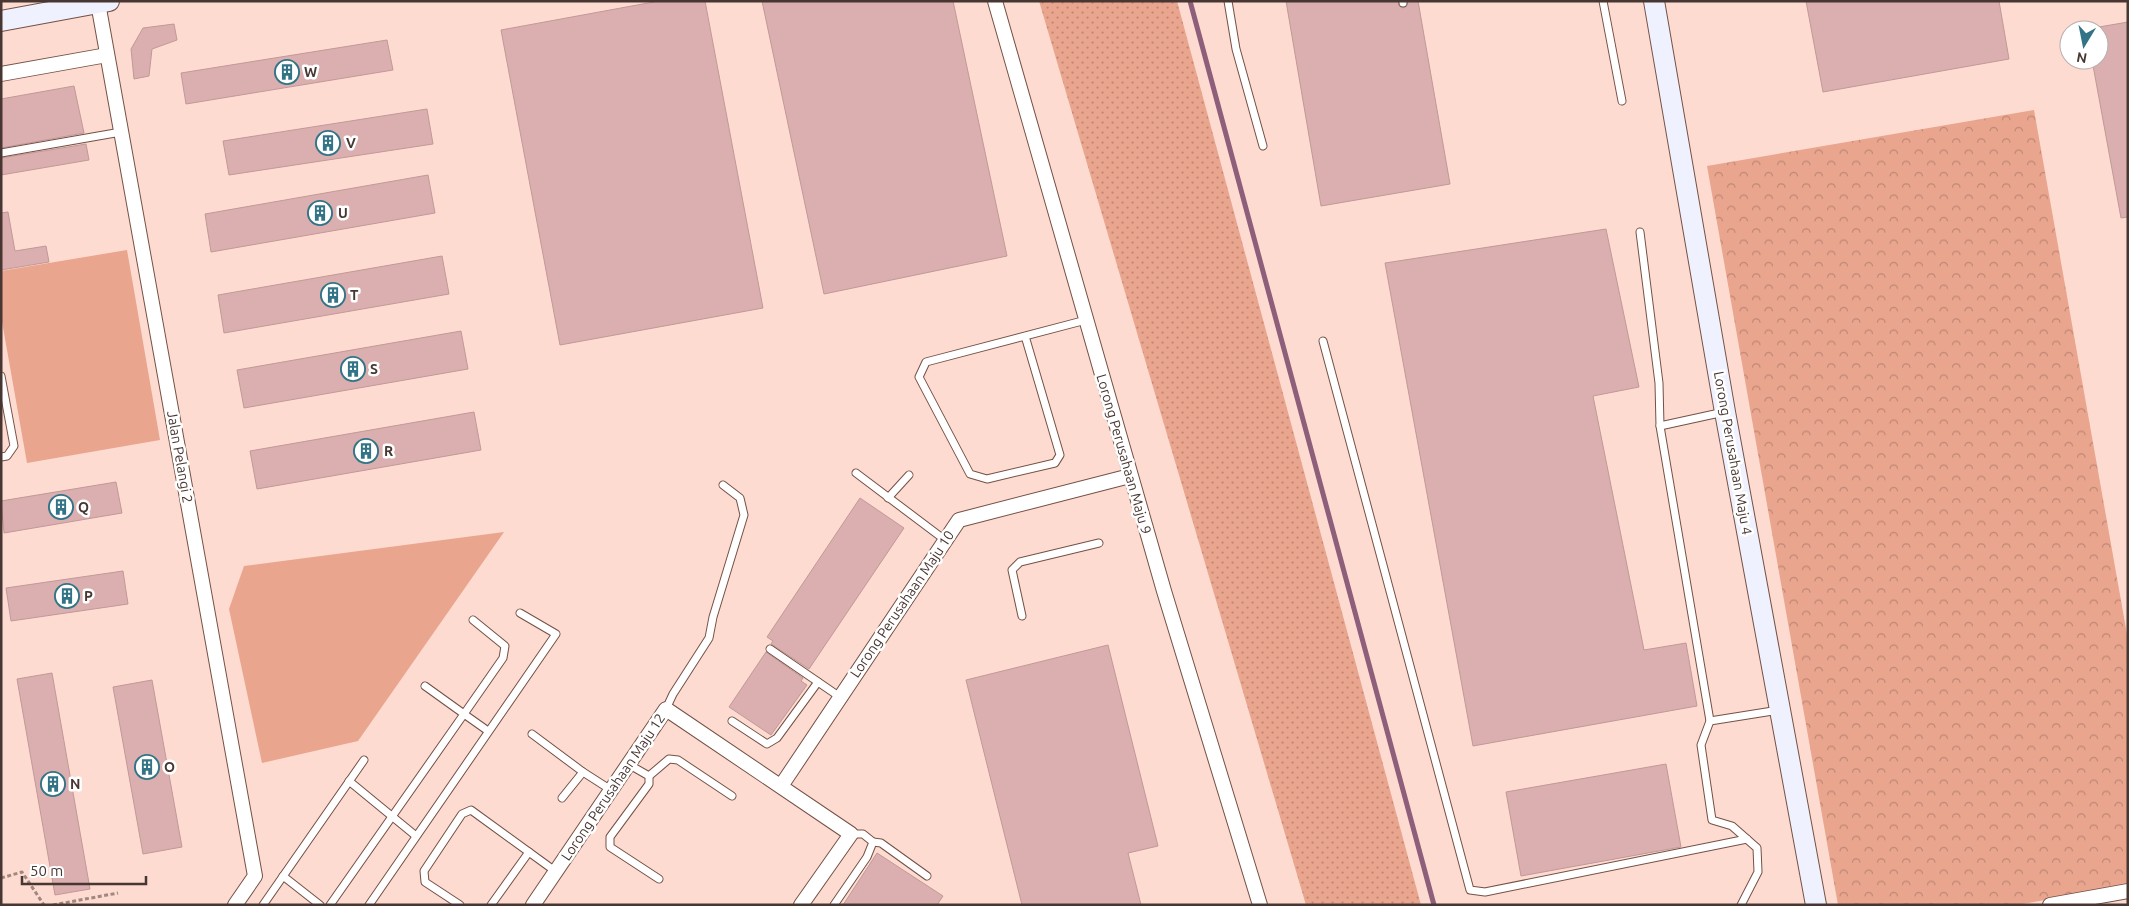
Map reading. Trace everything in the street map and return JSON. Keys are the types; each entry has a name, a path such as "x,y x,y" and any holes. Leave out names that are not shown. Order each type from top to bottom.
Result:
{"street":[{"name":"Lorong Perusahaan Maju 9","path":"995,1 1130,476 1260,905"},
{"name":"Lorong Perusahaan Maju 4","path":"1654,1 1725,412 1816,905"},
{"path":"1,20 103,2"},
{"name":"Jalan Pelangi 2","path":"103,2 107,55 256,876 235,905"},
{"path":"1,74 107,55"},
{"name":"Lorong Perusahaan Maju 10","path":"781,786 959,520 1130,476"},
{"name":"Lorong Perusahaan Maju 12","path":"532,905 666,709 850,834"},
{"path":"801,905 850,834"},
{"path":"2050,905 2128,891"}],"lane":[{"path":"1228,1 1236,49 1263,146"},
{"path":"1603,1 1622,101"},
{"path":"1,153 121,132"},
{"path":"1640,232 1659,383 1660,426 1710,721 1701,745 1712,820 1732,826 1757,848 1758,872 1741,905"},
{"path":"1025,336 1060,455 1055,462 987,480 970,474 919,377 926,362 1025,336 1086,320"},
{"path":"1323,342 1470,890 1485,892 1747,839"},
{"path":"1,376 14,446 7,456 1,457"},
{"path":"1660,426 1725,412"},
{"path":"856,473 945,540"},
{"path":"888,498 909,474"},
{"path":"666,709 673,694 709,638 712,617 744,516 740,498 723,485"},
{"path":"1022,616 1012,570 1020,562 1098,543"},
{"path":"369,905 556,634 520,613"},
{"path":"330,905 391,815 503,658 505,646 473,620"},
{"path":"770,649 840,697"},
{"path":"732,721 768,744 777,738 818,682"},
{"path":"425,686 488,732"},
{"path":"1710,721 1780,710"},
{"path":"532,734 583,772 611,790"},
{"path":"659,879 610,847 610,837 649,784 649,776 669,759 678,760 732,796"},
{"path":"263,905 364,760"},
{"path":"628,764 649,776"},
{"path":"562,798 583,772"},
{"path":"349,781 416,836"},
{"path":"460,905 425,882 424,871 462,814 470,810 555,871"},
{"path":"850,834 862,834 873,842 881,843 927,876"},
{"path":"834,905 867,857 873,842"},
{"path":"491,905 529,852"},
{"path":"283,876 320,905"}],"path":[{"path":"1,878 22,872 44,905"},
{"path":"53,905 118,894"}],"green space":[{"path":"1039,1 1177,1 1421,905 1306,905"},
{"path":"2034,110 2128,640 2128,886 2016,905 1838,905 1707,166"},
{"path":"127,250 160,440 27,463 1,316 1,271"},
{"path":"504,532 358,741 262,763 229,609 244,566"}],"building":[{"path":"659,1 705,1 763,308 560,345 501,30"},
{"path":"762,1 953,1 1007,256 824,294"},
{"path":"1286,1 1398,1 1399,6 1403,8 1407,6 1408,1 1418,1 1450,184 1321,206"},
{"path":"1806,1 1999,1 2009,59 1823,92"},
{"path":"2128,22 2128,217 2121,218 2094,70 2109,70 2109,25"},
{"path":"174,24 177,40 152,49 149,76 134,79 131,49 143,28"},
{"name":"W","path":"387,40 393,70 186,104 181,73"},
{"path":"74,86 84,133 1,148 1,99"},
{"name":"V","path":"427,109 433,144 229,175 223,141"},
{"path":"86,144 89,160 1,175 1,158"},
{"name":"U","path":"428,175 435,213 211,252 205,214"},
{"path":"8,212 15,251 46,246 49,262 1,270 1,213"},
{"path":"1606,229 1639,387 1593,396 1644,650 1686,643 1697,706 1473,746 1385,263"},
{"name":"T","path":"442,256 449,294 224,333 218,295"},
{"name":"S","path":"461,331 468,369 244,408 237,370"},
{"name":"R","path":"474,412 481,450 257,489 250,451"},
{"name":"Q","path":"116,482 122,513 4,533 1,501"},
{"path":"860,498 904,528 809,669 771,644 773,641 767,637"},
{"name":"P","path":"123,571 128,604 11,621 6,588"},
{"path":"1108,645 1158,846 1128,853 1141,905 1022,905 966,680"},
{"path":"766,652 803,678 801,681 807,685 771,735 729,707"},
{"name":"N","path":"52,673 90,889 55,895 17,679"},
{"name":"O","path":"152,680 182,847 143,854 113,687"},
{"path":"1666,764 1681,847 1521,876 1506,792"},
{"path":"877,853 943,896 937,905 843,905"}],"waterway":[{"path":"1190,1 1434,905"}],"place":[{"name":"W","path":"287,72"},
{"name":"V","path":"328,143"},
{"name":"U","path":"320,213"},
{"name":"T","path":"333,295"},
{"name":"S","path":"353,369"},
{"name":"R","path":"366,451"},
{"name":"Q","path":"61,507"},
{"name":"P","path":"67,596"},
{"name":"O","path":"147,767"},
{"name":"N","path":"53,784"}]}
